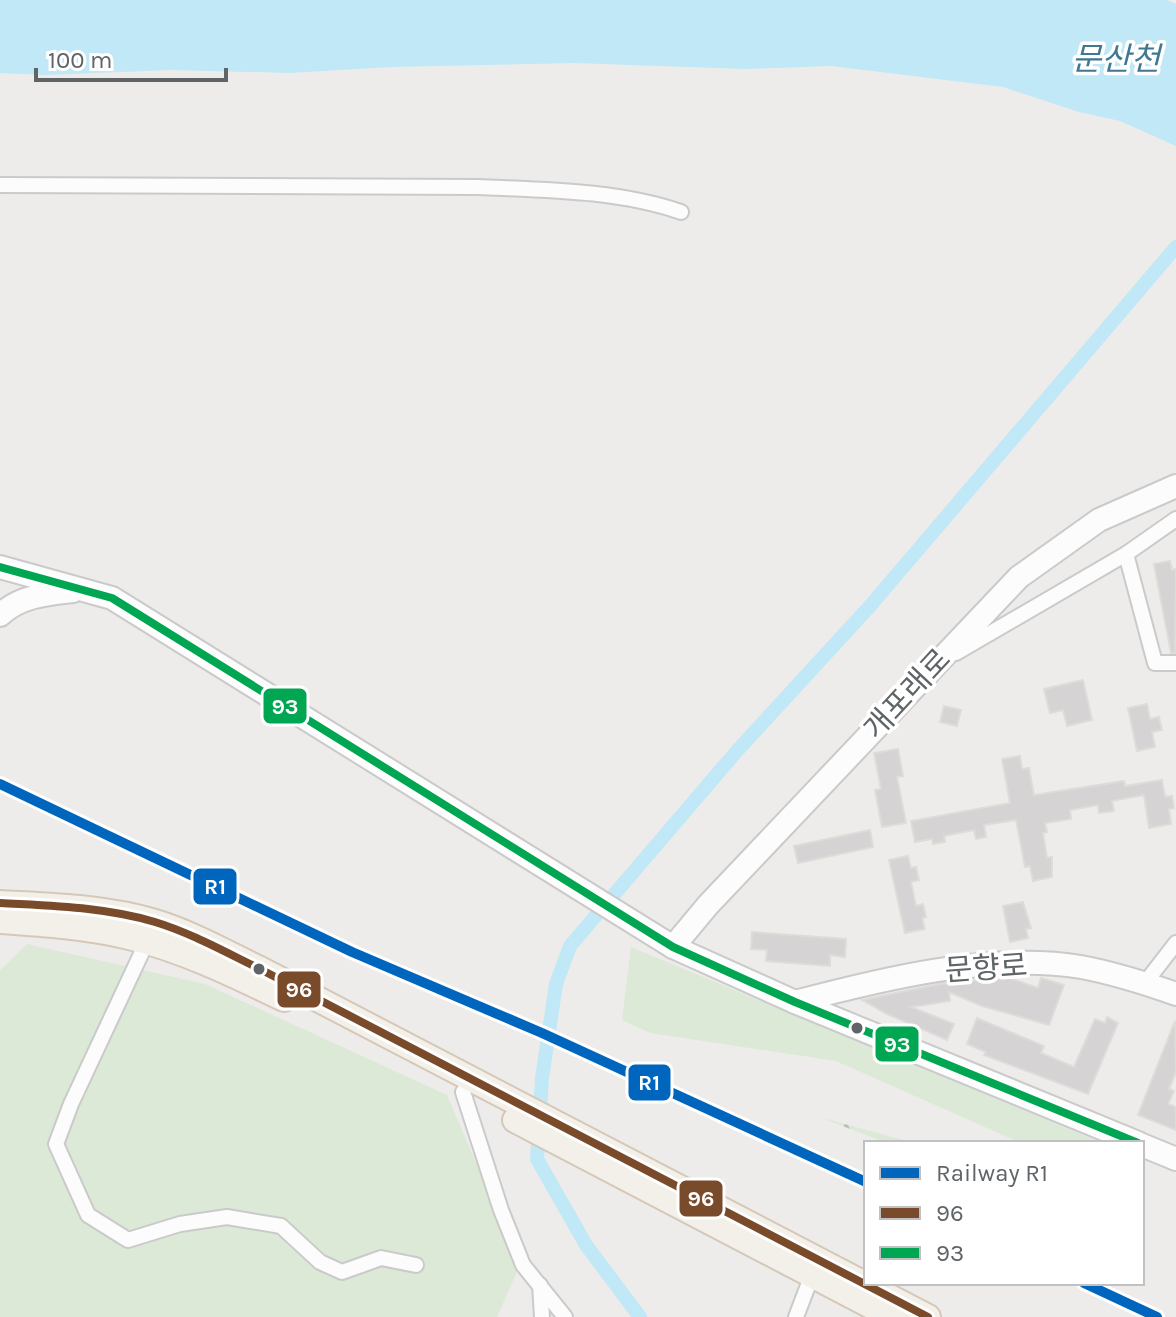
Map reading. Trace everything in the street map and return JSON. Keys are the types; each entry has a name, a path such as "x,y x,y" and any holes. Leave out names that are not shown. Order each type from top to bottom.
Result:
{"main road":[{"path":"0,903 86,908 150,932 928,1317"},
{"path":"0,921 150,932"},
{"path":"0,935 33,924"},
{"path":"600,1156 892,1317"}],"street":[{"path":"0,185 478,187 627,199 659,204 681,212"},
{"name":"개포래로","path":"673,947 708,905 1019,577 1099,520 1176,486"},
{"path":"929,670 1126,554 1176,519"},
{"path":"1126,554 1155,663 1176,663"},
{"path":"0,567 112,598 673,947 795,1002 1133,1141"},
{"path":"0,615 11,604 43,595 82,590"},
{"path":"150,932 71,1104 56,1144 88,1215 128,1240 180,1224 227,1217 281,1226 320,1262 342,1272 381,1258 416,1265"},
{"path":"1145,983 1176,943"},
{"name":"문향로","path":"795,1002 912,975 1021,963 1080,967 1176,994"},
{"path":"850,1024 841,1003 856,986"},
{"path":"453,1081 523,1265 565,1317"},
{"path":"1144,1146 1176,1159"},
{"path":"796,1317 812,1275"},
{"path":"540,1285 542,1317"}],"green space":[{"path":"27,944 205,984 447,1095 520,1265 497,1317 0,1317 0,970"},
{"path":"631,947 1097,1141 1016,1141 836,1061 650,1033 622,1020"},
{"path":"819,1117 907,1141 882,1141"}],"water":[{"name":"문산천","path":"0,0 1167,0 1176,4 1176,146 1120,121 1079,112 1003,87 831,66 745,69 574,63 392,67 290,73 170,70 46,75 0,73"}],"building":[{"path":"1170,561 1172,570 1176,569 1175,653 1171,653 1154,564"},
{"path":"1083,680 1092,720 1067,726 1063,710 1050,713 1044,689"},
{"path":"1147,704 1150,719 1159,717 1162,730 1152,732 1155,747 1137,751 1128,708"},
{"path":"944,706 961,710 957,726 940,722"},
{"path":"898,749 903,776 897,777 906,823 882,827 875,790 881,789 874,753"},
{"path":"1020,756 1022,769 1029,768 1034,795 1124,781 1125,786 1162,780 1165,797 1172,796 1174,808 1169,809 1171,824 1149,828 1144,795 1112,801 1114,811 1099,813 1098,805 1070,810 1071,819 1045,823 1047,832 1043,833 1047,858 1052,857 1052,877 1033,881 1030,866 1025,867 1016,820 984,825 986,837 976,839 974,830 944,836 945,842 933,844 932,839 915,842 911,821 1010,803 1002,759"},
{"path":"870,830 873,847 798,863 794,846"},
{"path":"908,856 911,868 916,867 919,880 911,882 916,906 923,904 926,917 922,918 925,929 905,933 889,860"},
{"path":"1023,902 1031,928 1026,929 1028,938 1010,942 1003,906"},
{"path":"752,932 846,939 845,957 830,955 830,966 766,961 767,950 751,949"},
{"path":"1007,977 1038,988 1041,978 1064,985 1049,1025 982,1006 949,992 950,1001 911,1007 954,1024 947,1040 862,1000 939,984"},
{"path":"1107,1017 1118,1023 1088,1094 984,1055 986,1052 967,1044 977,1018 1044,1046 1041,1053 1074,1067 1095,1019 1105,1023"},
{"path":"1175,1021 1176,1072 1169,1089 1174,1091 1168,1104 1176,1107 1176,1130 1138,1115"}],"waterway":[{"path":"640,1317 586,1245 537,1159 542,1078 556,984 570,946 736,752 870,606 1176,247"}],"railway":[{"path":"1088,1285 1157,1317"}],"rail line":[{"name":"R1","path":"0,784 352,952 542,1033 864,1181"},
{"name":"R1","path":"1088,1285 1157,1317"}],"transit line":[{"name":"93","path":"0,567 112,598 673,947 795,1002 1133,1141"},
{"name":"96","path":"0,903 117,913 155,922 195,937 864,1284"},
{"name":"96","path":"867,1285 928,1317"}]}
